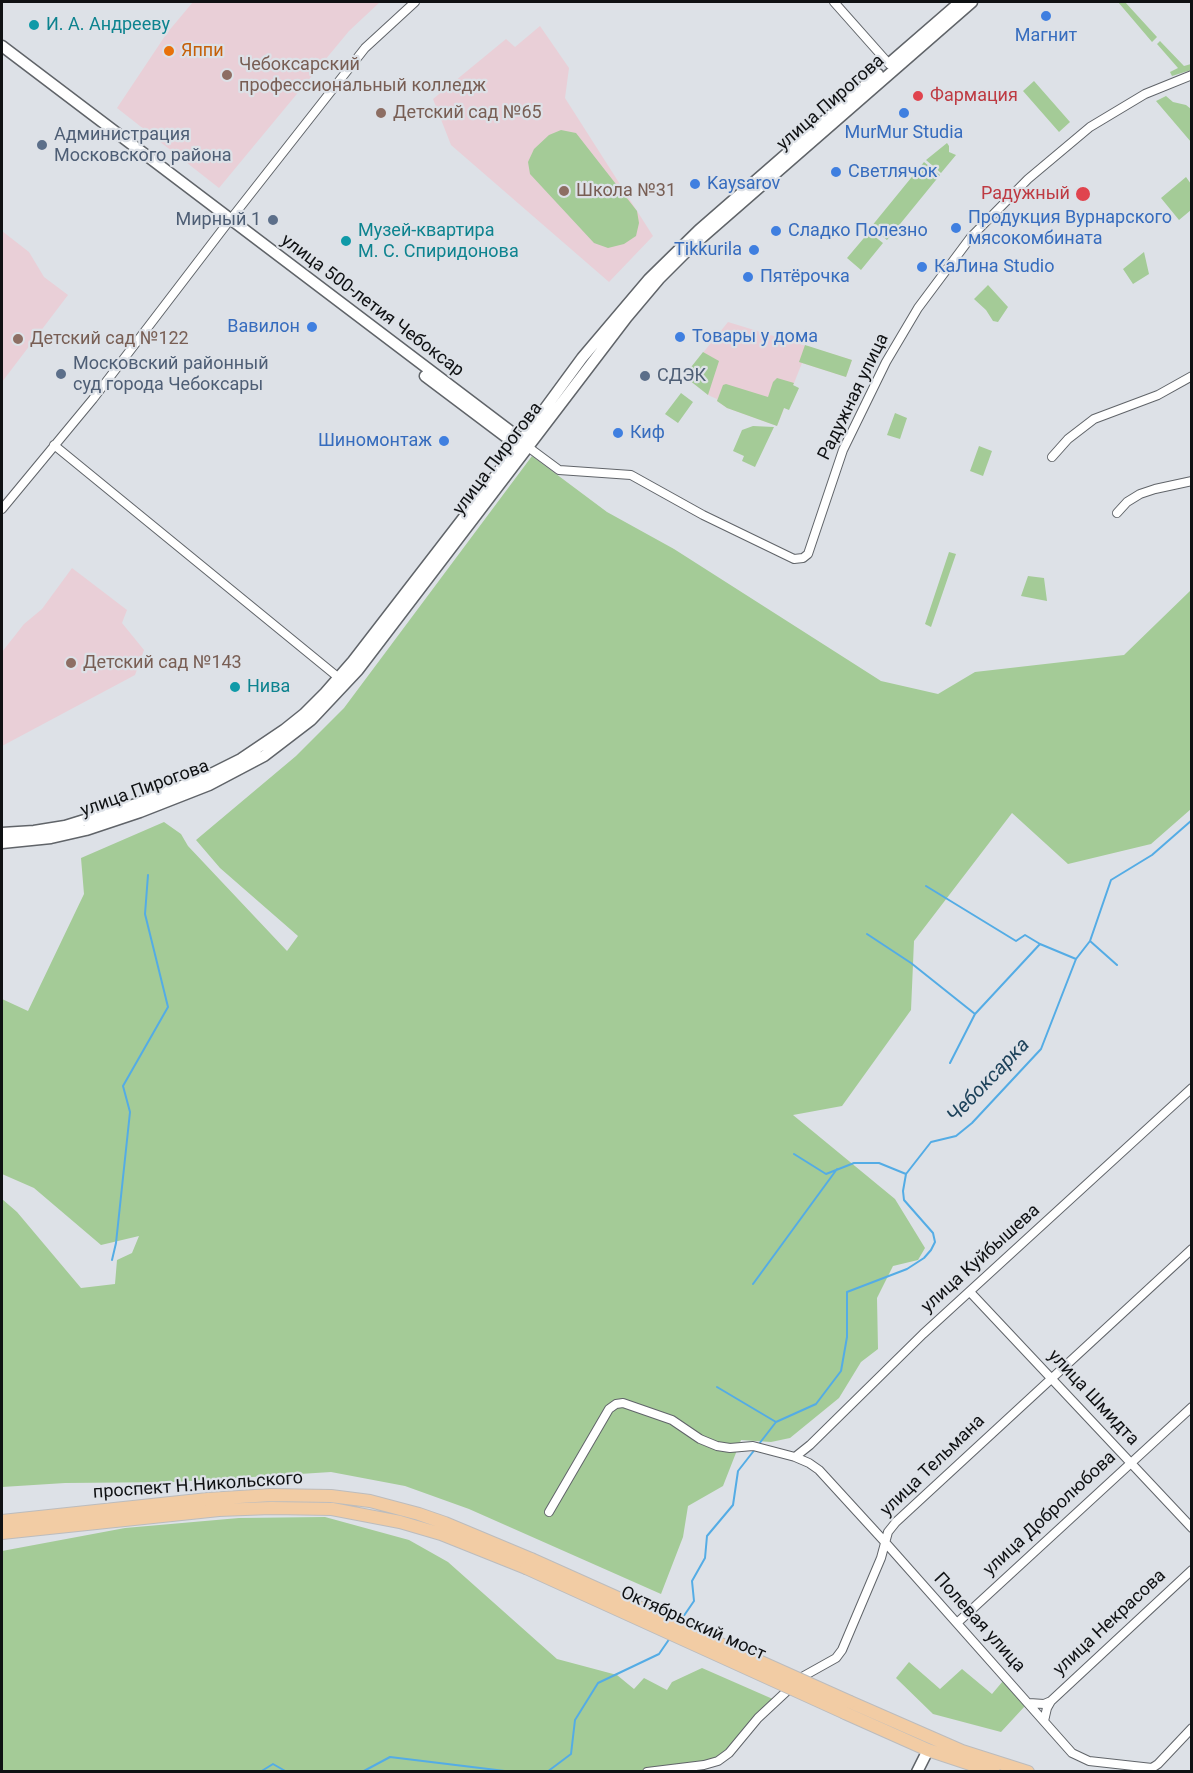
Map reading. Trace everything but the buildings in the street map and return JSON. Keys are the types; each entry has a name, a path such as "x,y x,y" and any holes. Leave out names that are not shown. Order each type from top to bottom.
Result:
{"main road":[{"name":"улица Пирогова","path":"2,843 51,838 138,808 223,773 329,696 406,600 523,444 582,358 688,245 891,67 960,2"},
{"name":"улица Пирогова","path":"891,67 972,2"},
{"name":"улица 500-летия Чебоксар","path":"2,46 22,65 103,127 523,444"},
{"name":"улица 500-летия Чебоксар","path":"2,54 22,65"},
{"name":"улица Пирогова","path":"2,833 92,823"},
{"name":"проспект Н.Никольского","path":"2,1521 208,1499 271,1495 331,1496 370,1501 419,1514 445,1523 528,1564"},
{"name":"проспект Н.Никольского","path":"2,1533 219,1510 313,1508 364,1514 400,1522 528,1564"},
{"name":"Октябрьский мост","path":"528,1564 930,1744"},
{"path":"917,1772 930,1744"},
{"path":"930,1744 994,1772"},
{"path":"930,1744 1028,1772"}],"street":[{"path":"2,509 99,391 365,48 415,2"},
{"path":"834,2 891,67"},
{"name":"Радужная улица","path":"523,444 559,470 631,475 703,515 794,559 803,558 808,554 843,450 886,362 918,308 971,237 1028,179 1090,127 1145,94 1191,75"},
{"path":"1052,457 1068,439 1094,419 1158,395 1191,376"},
{"path":"54,445 342,681"},
{"path":"1116,513 1140,494 1191,481"},
{"name":"улица Куйбышева","path":"795,1457 923,1334 1191,1088"},
{"name":"улица Тельмана","path":"647,1772 704,1766 718,1761 729,1753 769,1706 802,1677 836,1658 842,1650 881,1558 888,1532 896,1522 1191,1249"},
{"name":"улица Шмидта","path":"970,1292 1191,1528"},
{"name":"Полевая улица","path":"549,1512 609,1409 616,1404 623,1403 672,1420 717,1446 730,1448 753,1446 795,1457 819,1470 885,1541 1072,1753 1089,1761 1152,1767 1158,1764 1191,1728"},
{"name":"улица Добролюбова","path":"957,1623 1191,1407"},
{"name":"улица Некрасова","path":"1044,1720 1051,1701 1191,1570"},
{"name":"улица Некрасова","path":"1029,1703 1044,1704 1051,1701"}],"shaded area":[{"name":"Чебоксарский профессиональный колледж","path":"193,2 380,2 349,31 219,188 117,108 167,33"},
{"name":"Школа №31","path":"540,26 569,68 565,98 653,236 609,282 451,145 433,99 506,39 515,47"},
{"name":"Детский сад №122","path":"2,231 29,252 44,277 68,295 2,382"},
{"path":"728,322 852,360 846,377 802,363 777,426 727,408 684,376"},
{"name":"Детский сад №143","path":"72,568 127,610 122,623 144,650 135,675 2,746 2,652 24,624 42,609"}],"green space":[{"path":"1118,2 1125,2 1157,37 1152,42"},
{"path":"1160,41 1184,66 1191,64 1191,70 1172,76 1170,72 1178,68 1157,44"},
{"path":"1034,81 1070,122 1059,132 1023,91"},
{"path":"1166,96 1173,102 1186,105 1191,109 1191,142 1156,101"},
{"path":"561,130 576,133 637,211 639,223 636,236 624,244 608,248 594,243 530,174 528,162 534,149 549,135"},
{"path":"947,143 949,152 956,155 941,173 926,160"},
{"path":"924,162 940,175 887,240 871,227"},
{"path":"1186,177 1191,184 1191,210 1179,220 1161,198"},
{"path":"869,232 883,243 861,270 847,258"},
{"path":"1144,252 1149,274 1133,284 1123,269"},
{"path":"988,285 1008,307 998,322 993,321 986,310 974,299"},
{"path":"805,345 852,360 846,377 799,362"},
{"path":"703,352 719,361 708,395 684,376"},
{"path":"777,378 794,383 793,385 799,388 789,410 784,408 777,426 727,408 717,401 723,385 726,384 768,397 773,382"},
{"path":"681,393 693,402 678,423 665,414"},
{"path":"895,413 907,418 900,439 887,435"},
{"path":"753,426 774,427 755,467 742,461 744,456 733,451 742,430"},
{"path":"979,446 992,451 983,476 970,471"},
{"path":"532,456 607,512 674,549 881,681 938,694 975,672 1124,655 1191,590 1191,809 1151,844 1068,864 1012,813 914,941 911,1010 842,1106 793,1115 895,1199 925,1248 918,1260 893,1266 877,1298 878,1349 861,1362 839,1398 790,1438 771,1442 741,1440 723,1486 688,1506 683,1537 661,1594 469,1509 405,1486 331,1472 174,1482 65,1483 2,1487 2,1199 17,1212 81,1288 115,1284 117,1260 132,1253 139,1236 101,1245 34,1188 2,1174 2,999 28,1011 84,894 81,858 164,822 181,834 188,846 287,951 298,936 220,868 196,840 296,756 344,708"},
{"path":"949,552 956,554 931,627 925,624"},
{"path":"1028,576 1044,578 1047,601 1021,596"},
{"path":"325,1517 409,1540 448,1562 557,1659 617,1675 634,1689 644,1678 667,1690 672,1682 702,1668 775,1700 718,1761 647,1771 2,1772 2,1551 125,1528 239,1518"},
{"path":"909,1662 940,1689 962,1669 992,1694 1003,1681 1025,1706 1001,1732 933,1714 896,1678"}],"waterway":[{"name":"Чебоксарка","path":"759,1444 776,1422 816,1404 841,1371 847,1337 847,1292 907,1269 924,1258 931,1250 935,1242 933,1233 904,1200 906,1174 931,1142 956,1136 972,1123 1041,1049 1076,959 1090,941 1111,880 1152,855 1192,820"},
{"path":"112,1260 116,1243 130,1112 123,1086 168,1007 145,914 148,875"},
{"path":"926,886 1016,941 1025,935 1040,944"},
{"path":"867,934 911,963 975,1014"},
{"path":"1090,941 1117,965"},
{"path":"950,1063 975,1014 1040,944 1076,959"},
{"path":"794,1154 826,1174 854,1163 879,1163 906,1174"},
{"path":"753,1284 837,1169"},
{"path":"717,1387 776,1422"},
{"name":"Чебоксарка","path":"681,1620 694,1601 692,1581 705,1558 707,1536 733,1505 738,1471 756,1448"},
{"name":"Чебоксарка","path":"547,1772 571,1754 575,1720 598,1683 659,1654 670,1638"},
{"name":"Чебоксарка","path":"362,1772 390,1757 513,1772"},
{"name":"Чебоксарка","path":"260,1772 273,1764 287,1772"}],"place":[{"name":"Магнит","path":"1046,16"},
{"name":"И. А. Андрееву","path":"34,25"},
{"name":"Яппи","path":"169,51"},
{"name":"Чебоксарский профессиональный колледж","path":"227,75"},
{"name":"Фармация","path":"918,96"},
{"name":"Детский сад №65","path":"381,113"},
{"name":"MurMur Studia","path":"904,113"},
{"name":"Администрация Московского района","path":"42,145"},
{"name":"Светлячок","path":"836,172"},
{"name":"Kaysarov","path":"695,184"},
{"name":"Школа №31","path":"564,191"},
{"name":"Радужный","path":"1083,194"},
{"name":"Мирный 1","path":"273,220"},
{"name":"Продукция Вурнарского мясокомбината","path":"956,228"},
{"name":"Сладко Полезно","path":"776,231"},
{"name":"Музей-квартира М. С. Спиридонова","path":"346,241"},
{"name":"Tikkurila","path":"754,250"},
{"name":"КаЛина Studio","path":"922,267"},
{"name":"Пятёрочка","path":"748,277"},
{"name":"Вавилон","path":"312,327"},
{"name":"Товары у дома","path":"680,337"},
{"name":"Детский сад №122","path":"18,339"},
{"name":"Московский районный суд города Чебоксары","path":"61,374"},
{"name":"СДЭК","path":"645,376"},
{"name":"Киф","path":"618,433"},
{"name":"Шиномонтаж","path":"444,441"},
{"name":"Детский сад №143","path":"71,663"},
{"name":"Нива","path":"235,687"}]}
